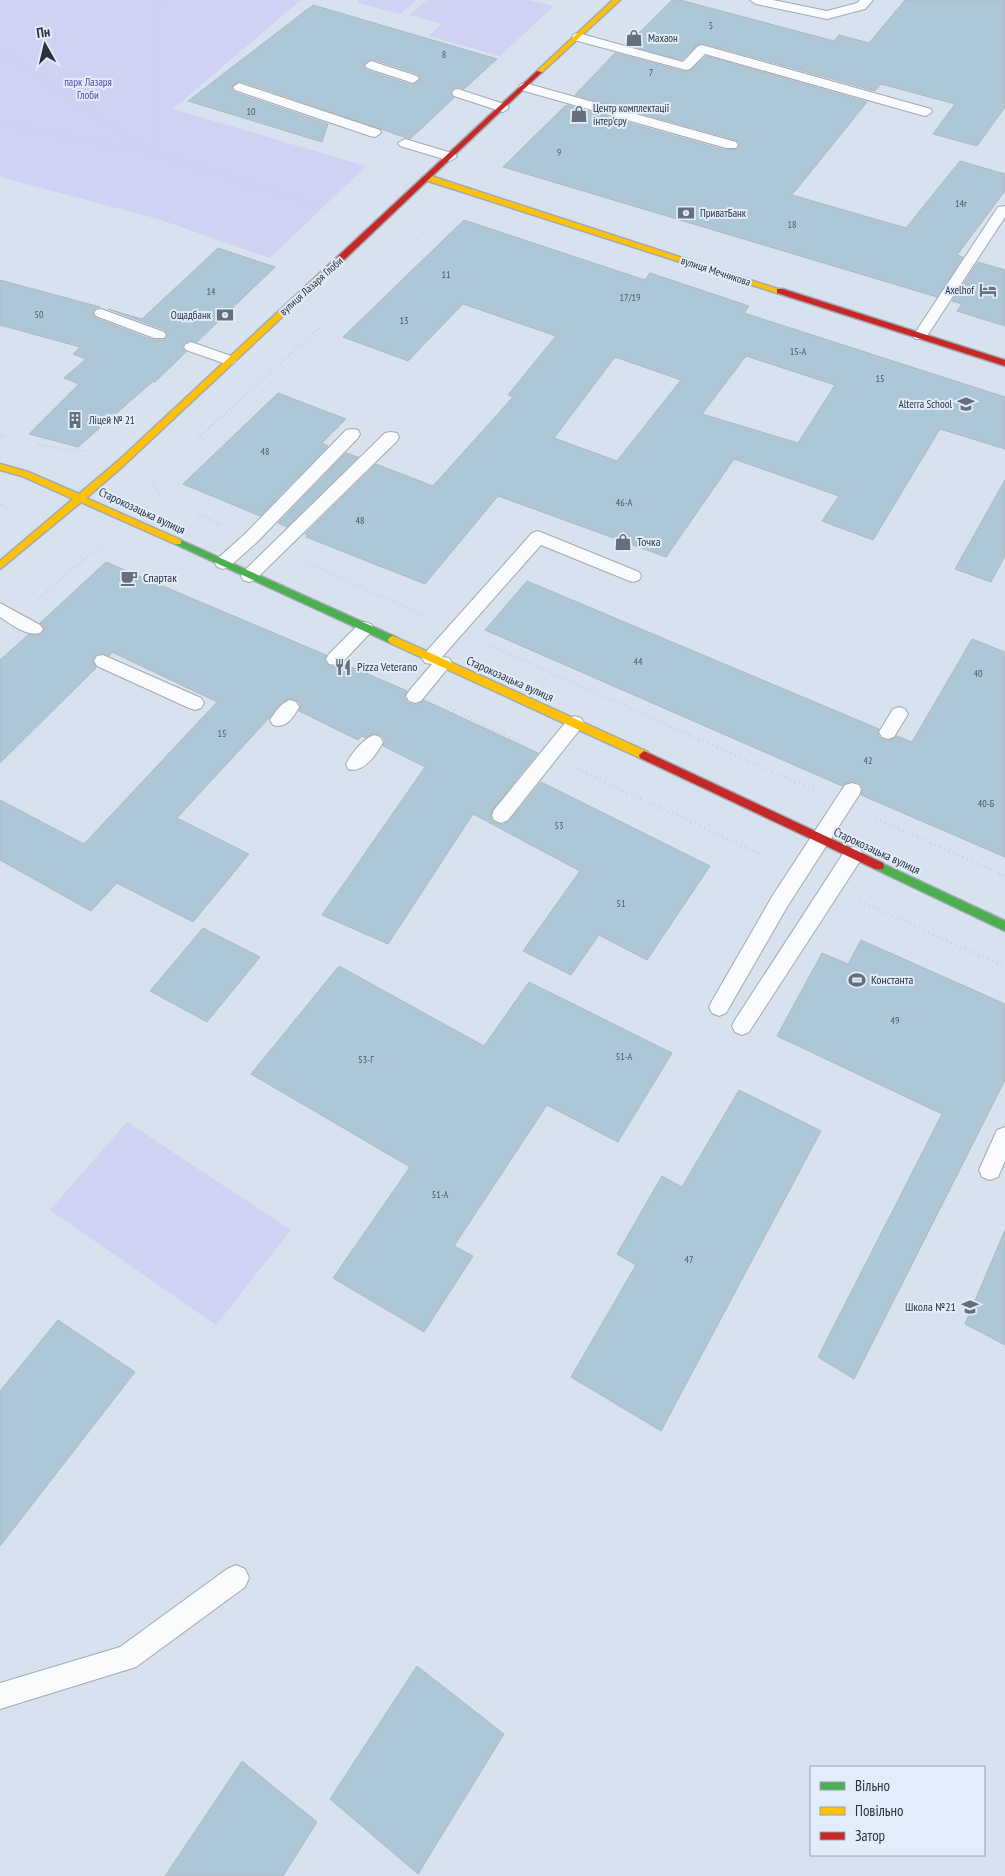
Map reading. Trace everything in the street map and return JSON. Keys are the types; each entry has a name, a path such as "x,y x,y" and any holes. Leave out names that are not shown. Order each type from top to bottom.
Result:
{"street":[{"name":"вулиця Лазаря Глоби","path":"0,566 120,464 229,360 378,225 617,0"},
{"name":"вулиця Мечникова","path":"428,178 1005,363"},
{"name":"Старокозацька вулиця","path":"0,467 25,474 80,498 575,723 1005,926"}],"lane":[{"path":"760,0 826,15 861,6 867,0"},
{"path":"578,37 686,66 702,49 926,112"},
{"path":"372,65 413,79"},
{"path":"239,87 375,133"},
{"path":"525,87 730,145"},
{"path":"458,93 503,108"},
{"path":"405,143 450,158"},
{"path":"920,336 1003,210 1005,210"},
{"path":"101,313 159,335"},
{"path":"191,347 229,360"},
{"path":"223,563 251,538 352,434"},
{"path":"249,576 391,437"},
{"path":"416,694 457,630 538,537 633,576"},
{"path":"0,609 34,629"},
{"path":"338,657 366,628"},
{"path":"103,661 195,703"},
{"path":"888,732 899,714"},
{"path":"501,815 575,723"},
{"path":"355,764 374,742"},
{"path":"719,1006 799,872 848,797"},
{"path":"742,1026 853,855"},
{"path":"990,1170 1005,1136"},
{"path":"0,1696 128,1658 236,1578"}],"path":[{"path":"153,153 155,91 153,61 160,0"},
{"path":"611,46 660,0"},
{"path":"0,51 153,153"},
{"path":"486,173 560,97"},
{"path":"0,124 153,153 378,225"},
{"path":"190,445 450,208"},
{"path":"0,435 9,438"},
{"path":"37,444 88,452 154,478 158,496 166,500"},
{"path":"0,505 104,542 17,618"},
{"path":"192,511 251,538"},
{"path":"276,549 457,630 848,797 1005,876"},
{"path":"338,657 799,872"},
{"path":"833,888 1005,967"}],"green space":[{"name":"парк Лазаря Глоби","path":"0,0 301,0 173,109 366,166 270,258 158,219 0,177"},
{"path":"359,0 417,0 400,14 358,3"},
{"path":"427,0 528,0 554,6 500,56 428,36 442,24 409,15"},
{"path":"127,1122 291,1230 216,1325 50,1210"}],"building":[{"path":"672,0 680,0 834,41 839,35 869,43 905,0 1005,0 1005,107 977,146 933,134 955,104 881,84 875,91 702,43 697,45 682,60 627,45"},
{"path":"313,5 497,59 464,89 458,87 452,89 450,94 454,98 410,139 240,81 231,87 234,92 328,124 322,142 188,101","holes":["372,59 418,74 421,79 412,85 366,70 363,65"]},
{"path":"615,53 686,72 691,70 706,56 867,102 792,195 906,228 960,161 1005,174 1005,191 957,255 963,257 937,297 503,167 566,105 725,150 738,149 740,144 736,140 575,95"},
{"path":"464,220 645,280 650,273 749,306 744,313 1005,397 1005,449 940,429 873,540 822,521 839,496 734,459 666,557 498,496 425,584 306,537 308,535 305,534 376,464 433,486 513,397 508,395 556,336 463,304 408,361 343,337","holes":["746,356 835,385 798,443 702,414","615,357 681,380 617,461 554,438"]},
{"path":"218,248 275,267 197,342 190,340 184,343 182,348 186,352 155,382 152,382 78,447 29,434 79,384 64,378 86,359 73,354 80,347 0,325 0,280 100,307 92,312 95,318 153,340 164,340 168,336 165,330 108,309 142,319"},
{"name":"Axelhof","path":"978,262 1005,270 1005,326 957,311 962,304 952,301"},
{"path":"278,393 346,419 322,443 328,446 260,516 183,484"},
{"path":"346,453 358,457 287,527 278,523"},
{"path":"1005,480 1005,556 991,582 955,569"},
{"path":"106,562 326,655 324,660 329,666 335,667 344,664 407,691 404,697 408,703 416,705 424,700 538,753 493,809 490,816 493,822 502,825 509,821 541,782 710,866 647,960 599,935 571,975 523,951 580,871 473,814 388,944 322,915 425,767 383,746 385,741 381,735 373,733 366,738 362,736 358,740 299,711 301,706 298,701 289,698 277,707 177,818 249,854 193,922 117,883 91,911 0,860 0,800 84,844 217,702 112,652 109,656 103,653 97,654 92,660 96,668 0,763 0,660 28,635 42,634 45,629 40,623"},
{"path":"527,581 879,729 877,733 880,738 887,741 897,736 912,742 972,639 1005,652 1005,857 861,795 863,789 860,783 851,781 842,786 485,630"},
{"path":"203,928 260,957 207,1022 150,991"},
{"path":"861,940 1005,1004 1005,1080 854,1379 818,1357 942,1114 777,1036 822,953 848,964"},
{"path":"339,966 484,1046 529,982 672,1053 618,1142 547,1105 454,1246 473,1256 424,1332 333,1278 410,1167 251,1074"},
{"path":"739,1090 821,1131 661,1431 571,1377 636,1265 617,1254 662,1176 682,1187"},
{"path":"1005,1230 1005,1345 965,1324"},
{"path":"58,1320 135,1372 0,1546 0,1391"},
{"path":"417,1666 504,1734 418,1874 330,1799"},
{"path":"242,1761 317,1822 283,1876 165,1876"}],"traffic: fast":[{"path":"178,542 393,640"},
{"path":"879,866 1005,926"}],"traffic: slow":[{"path":"539,72 617,0"},
{"path":"428,178 780,291"},
{"path":"0,566 120,464 324,274"},
{"path":"0,467 25,474 178,542"},
{"path":"393,640 644,755"}],"traffic: jam":[{"path":"324,274 539,72"},
{"path":"780,291 1005,363"},
{"path":"644,755 879,866"}],"place":[{"name":"Махаон","path":"634,38"},
{"name":"Центр комплектації інтер'єру","path":"579,114"},
{"name":"ПриватБанк","path":"686,213"},
{"name":"Axelhof","path":"988,290"},
{"name":"Ощадбанк","path":"225,315"},
{"name":"Alterra School","path":"966,404"},
{"name":"Ліцей № 21","path":"75,420"},
{"name":"Точка","path":"623,542"},
{"name":"Спартак","path":"129,578"},
{"name":"Pizza Veterano","path":"343,667"},
{"name":"Константа","path":"857,980"},
{"name":"Школа №21","path":"970,1307"}]}
